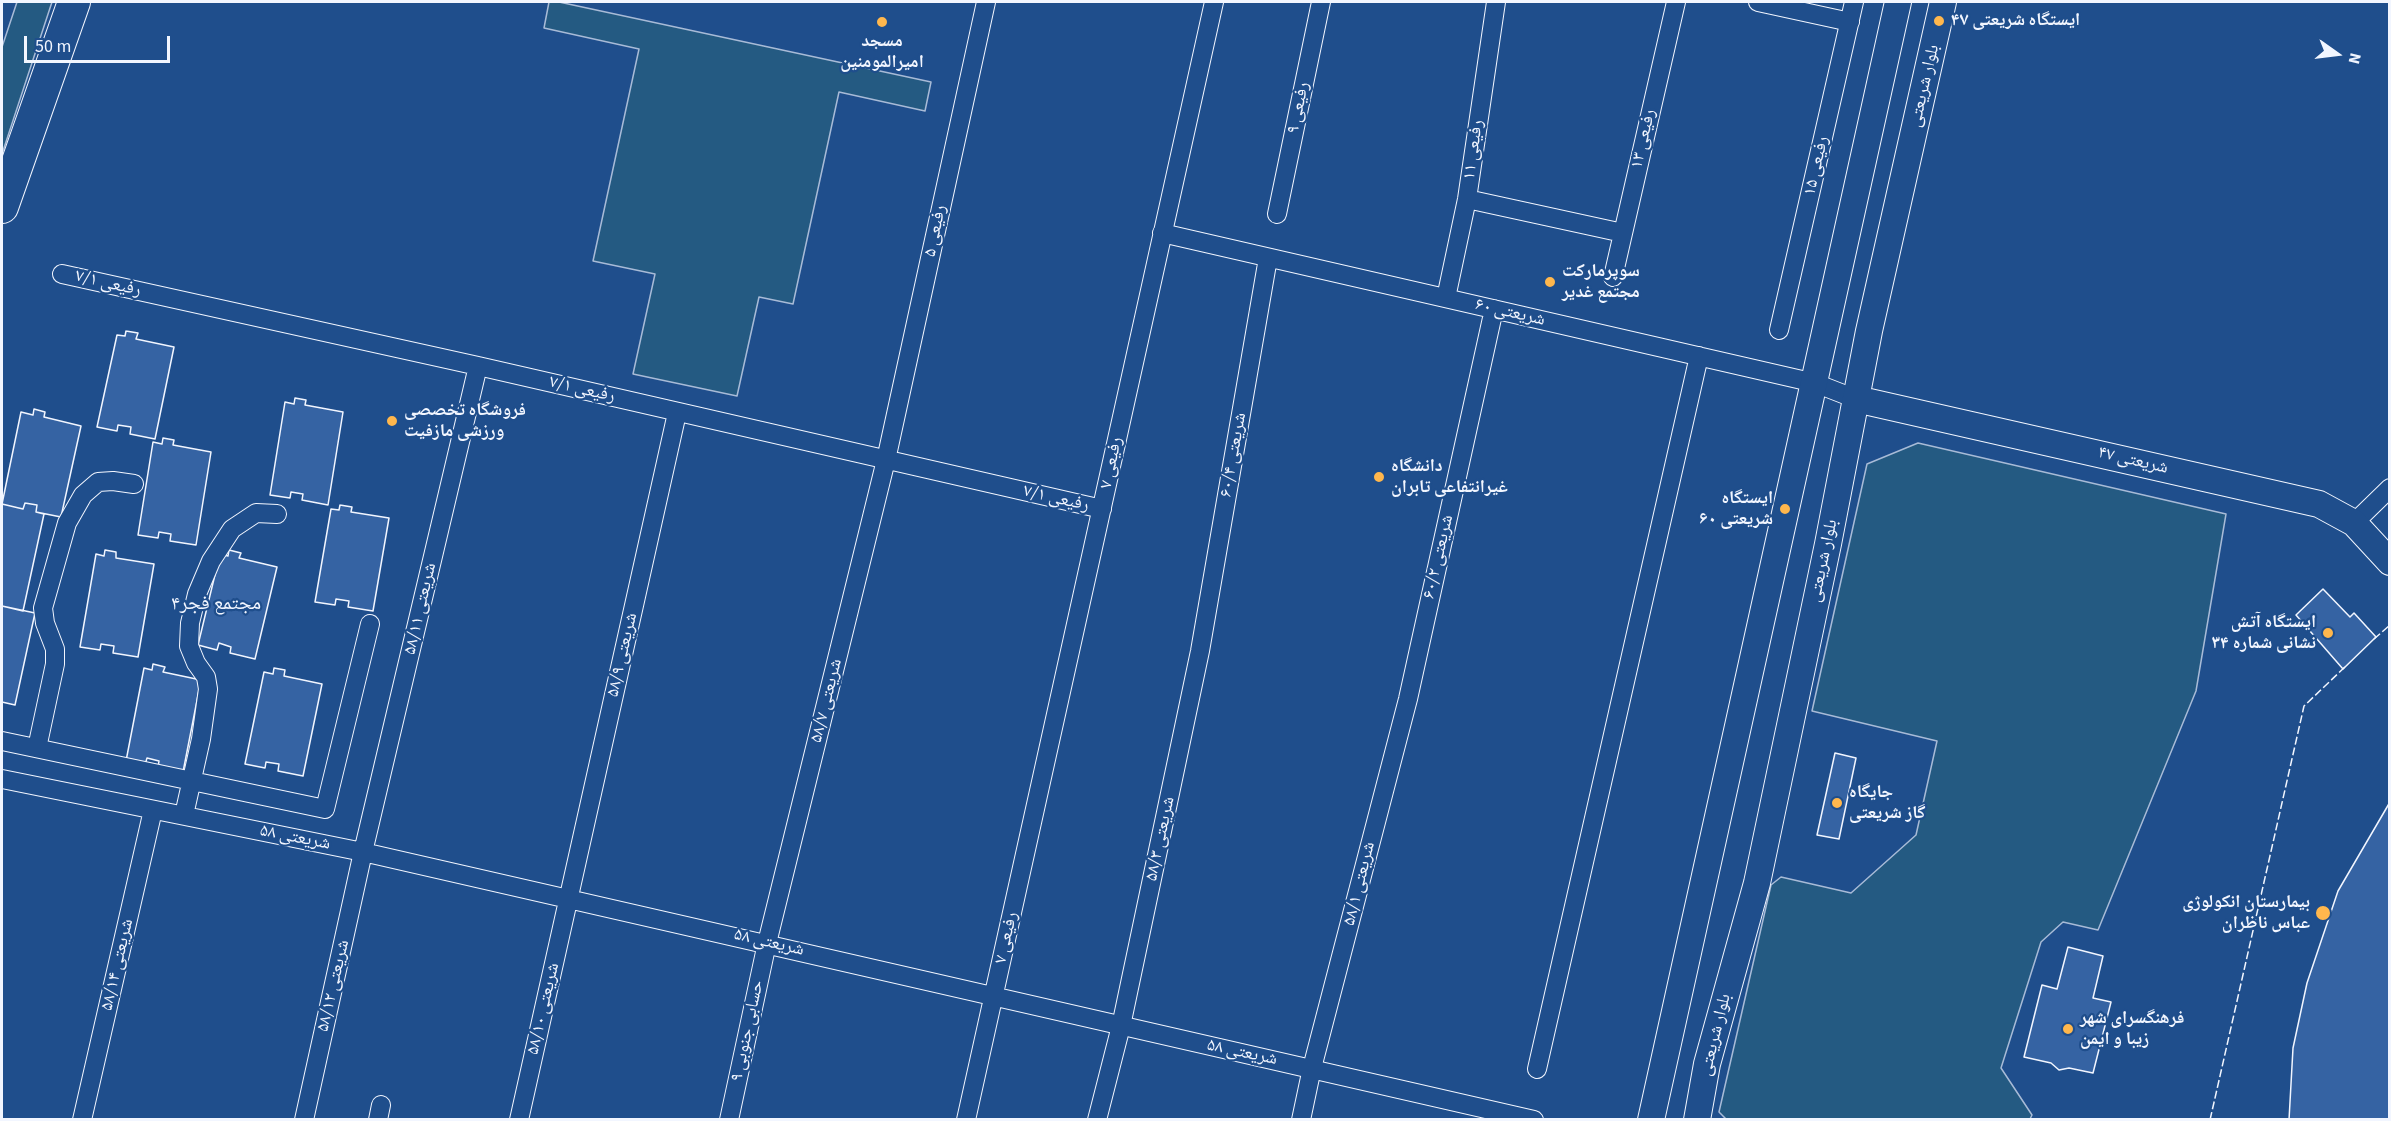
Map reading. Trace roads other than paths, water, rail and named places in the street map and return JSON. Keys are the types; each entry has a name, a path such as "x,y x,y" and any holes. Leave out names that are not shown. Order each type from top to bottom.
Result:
{"highway":[{"path":"2,207 74,2"}],"main road":[{"path":"1652,1119 1898,2"},
{"name":"بلوار شریعتی","path":"1697,1119 1707,1064 1757,884 1856,399 1943,2"},
{"name":"شریعتی ۴۷","path":"1856,399 2319,504 2354,523 2390,562"}],"street":[{"name":"رفیعی ۵","path":"886,460 986,2"},
{"name":"رفیعی ۷","path":"966,1119 1214,2"},
{"name":"رفیعی ۹","path":"1277,214 1321,2"},
{"name":"رفیعی ۱۱","path":"1446,298 1467,199 1496,2"},
{"name":"رفیعی ۱۳","path":"1613,277 1676,2"},
{"path":"1758,2 1850,22"},
{"name":"رفیعی ۱۵","path":"1779,330 1854,2"},
{"path":"1467,199 1623,233"},
{"name":"شریعتی ۶۰","path":"1162,233 1815,383 1856,399"},
{"name":"شریعتی ۶۰/۴","path":"1200,651 1268,258"},
{"name":"رفیعی ۷/۱","path":"62,273 1102,509"},
{"name":"شریعتی ۶۰/۲","path":"1407,699 1494,309"},
{"path":"1538,1069 1699,356"},
{"name":"شریعتی ۵۸/۱۱","path":"363,852 478,366"},
{"name":"شریعتی ۵۸/۹","path":"568,898 677,412"},
{"name":"شریعتی ۵۸/۷","path":"767,943 886,460"},
{"path":"37,748 55,664 55,649 45,623 44,608 67,523 83,495 98,482 114,481 134,484"},
{"path":"2354,523 2390,488"},
{"path":"184,815 201,739 208,689 206,677 196,663 189,646 190,623 197,594 210,561 232,529 256,513 277,514"},
{"path":"2,741 325,809 370,624"},
{"name":"شریعتی ۵۸/۳","path":"1097,1119 1121,1026 1200,651"},
{"name":"شریعتی ۵۸/۱","path":"1301,1119 1312,1068 1407,699"},
{"name":"شریعتی ۵۸","path":"2,779 363,852 1534,1119"},
{"name":"شریعتی ۵۸/۱۴","path":"82,1119 153,810"},
{"name":"شریعتی ۵۸/۱۲","path":"304,1119 363,852"},
{"name":"شریعتی ۵۸/۱۰","path":"519,1119 568,898"},
{"name":"حسابی جنوبی ۹","path":"729,1119 767,943"}],"place":[{"name":"ایستگاه شریعتی ۴۷","path":"1939,21"},
{"name":"مسجد امیرالمومنین","path":"882,22"},
{"name":"سوپرمارکت مجتمع غدیر","path":"1550,282"},
{"name":"فروشگاه تخصصی ورزشی مازفیت","path":"392,421"},
{"name":"دانشگاه غیرانتفاعی تابران","path":"1379,477"},
{"name":"ایستگاه شریعتی ۶۰","path":"1785,509"},
{"name":"ایستگاه آتش نشانی شماره ۳۴","path":"2328,633"},
{"name":"جایگاه گاز شریعتی","path":"1837,803"},
{"name":"بیمارستان انکولوژی عباس ناظران","path":"2323,913"},
{"name":"فرهنگسرای شهر زیبا و ایمن","path":"2068,1029"}],"district":[{"name":"مجتمع فجر۴","path":"216,605"}]}
